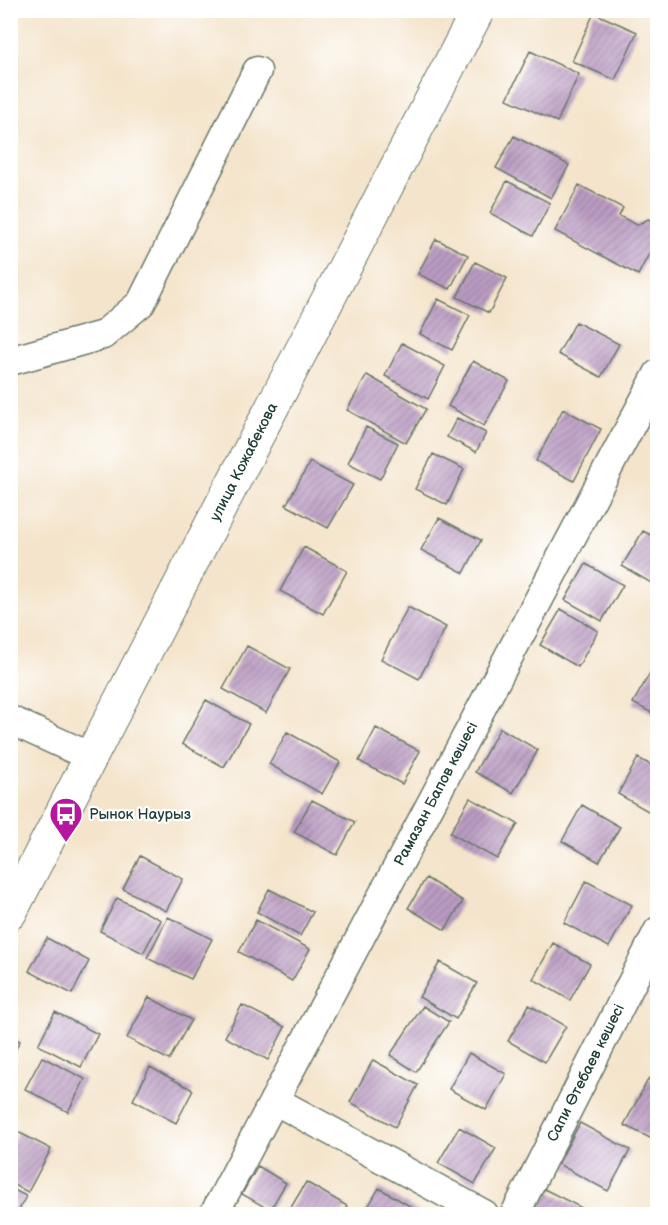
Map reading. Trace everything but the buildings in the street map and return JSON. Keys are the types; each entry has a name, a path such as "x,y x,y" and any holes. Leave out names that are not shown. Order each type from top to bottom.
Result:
{"main road":[{"name":"улица Кожабекова","path":"10,913 478,10"}],"street":[{"path":"10,361 103,335 141,303 257,71"},
{"name":"Рамазан Бапов көшесі","path":"214,1215 657,374"},
{"path":"10,720 91,757"},
{"name":"Сапи Өтебаев көшесі","path":"514,1215 657,931"},
{"path":"274,1100 484,1215"}],"place":[{"name":"Рынок Наурыз","path":"66,843"}]}
